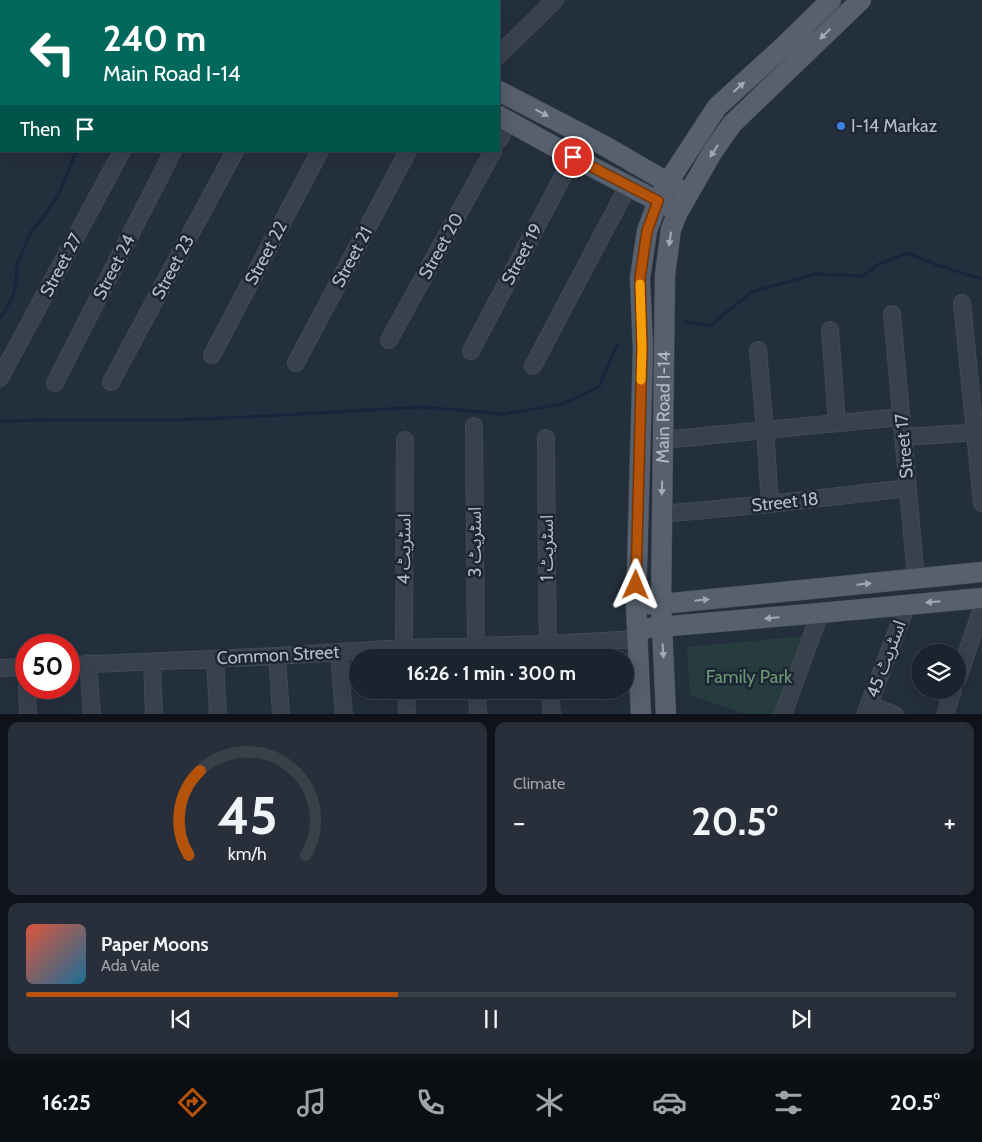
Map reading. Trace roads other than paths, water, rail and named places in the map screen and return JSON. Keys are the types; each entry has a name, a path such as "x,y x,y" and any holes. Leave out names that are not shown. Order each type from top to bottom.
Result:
{"main road":[{"name":"Main Road I-14","path":"640,714 636,605 642,348 640,278 647,231 658,201 668,182 717,107 831,0"},
{"name":"Main Road I-14","path":"666,714 661,604 665,275 671,229 687,194 732,124 861,0"},
{"path":"500,92 603,145 687,194"},
{"path":"504,118 573,157 678,212"},
{"path":"636,605 982,572"},
{"path":"637,634 662,627 982,598"}],"street":[{"path":"500,54 556,0"},
{"path":"500,136 504,118"},
{"name":"Street 27","path":"0,378 121,152"},
{"name":"Street 24","path":"54,383 172,152"},
{"name":"Street 23","path":"111,382 234,152"},
{"name":"Street 22","path":"212,355 319,152"},
{"name":"Street 21","path":"296,363 407,152"},
{"name":"Street 20","path":"389,340 491,152"},
{"name":"Street 19","path":"471,351 573,157"},
{"path":"533,366 628,186"},
{"path":"962,303 978,433 982,503"},
{"name":"Street 17","path":"892,314 916,578"},
{"path":"830,330 837,423"},
{"path":"758,350 770,504"},
{"path":"663,440 901,417"},
{"name":"اسٹریٹ 3","path":"474,426 476,649"},
{"path":"903,437 978,433"},
{"name":"اسٹریٹ 1","path":"546,438 548,649"},
{"name":"اسٹریٹ 4","path":"403,649 405,440"},
{"name":"Street 18","path":"662,514 908,488"},
{"name":"اسٹریٹ 45","path":"867,710 907,604"},
{"path":"966,655 982,608"},
{"path":"783,714 820,613"},
{"name":"Common Street","path":"558,649 637,634"},
{"path":"339,652 344,714"},
{"name":"Common Street","path":"80,664 349,652"},
{"path":"277,656 281,714"},
{"path":"215,659 218,714"},
{"path":"152,662 154,714"},
{"path":"88,664 92,714"},
{"path":"0,668 15,667"},
{"path":"27,699 28,714"},
{"path":"406,699 407,714"},
{"path":"477,699 478,714"},
{"path":"551,699 552,714"},
{"path":"945,714 950,699"},
{"path":"867,710 894,714"}],"waterway":[{"path":"0,318 13,297 17,264 31,232 59,194 76,152"},
{"path":"686,322 710,326 751,292 816,274 863,276 877,265 908,253 937,265 982,279"},
{"path":"0,421 174,420 421,407 504,414 562,404 599,387 617,345"}],"place":[{"name":"I-14 Markaz","path":"841,126"}],"park label":[{"name":"Family Park","path":"749,677"}]}
